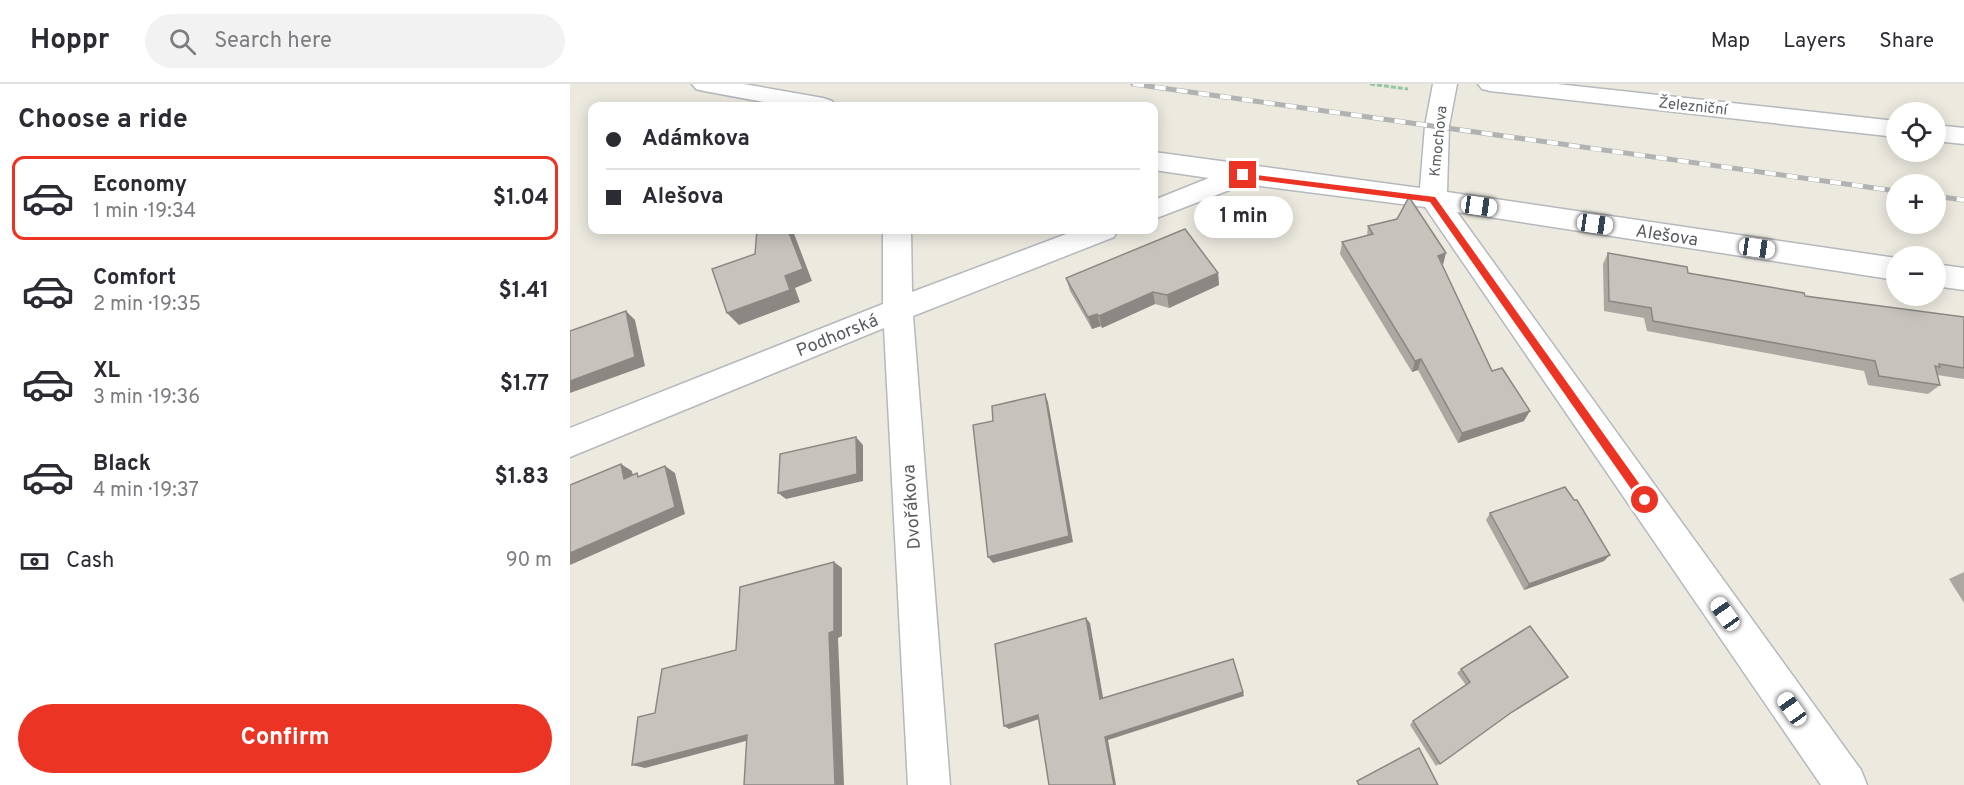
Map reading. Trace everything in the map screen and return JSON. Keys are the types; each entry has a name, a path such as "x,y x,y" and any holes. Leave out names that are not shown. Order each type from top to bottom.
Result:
{"street":[{"path":"704,84 802,102"},
{"name":"Kmochova","path":"1433,199 1437,126 1445,84"},
{"name":"Železniční","path":"1490,84 1886,128"},
{"path":"1946,134 1964,136"},
{"name":"Alešova","path":"1158,162 1243,175 1433,199 1886,267"},
{"path":"1158,208 1243,175"},
{"path":"1433,199 1846,785"},
{"name":"Dvořákova","path":"897,234 898,310 929,785"},
{"name":"Podhorská","path":"570,443 898,310 1094,234"},
{"path":"1946,277 1964,279"}],"building":[{"path":"1409,197 1446,253 1438,256 1492,371 1502,368 1530,411 1462,433 1421,359 1415,361 1342,242 1373,234 1368,226 1397,219"},
{"path":"1185,229 1218,273 1167,295 1153,292 1099,316 1097,314 1088,317 1066,278"},
{"path":"757,234 790,234 803,269 785,276 790,290 727,313 712,269 755,254"},
{"path":"1608,253 1687,267 1688,273 1804,293 1805,296 1964,317 1964,368 1939,364 1940,367 1935,366 1940,385 1879,376 1875,361 1653,321 1651,308 1609,301"},
{"path":"626,311 635,357 570,381 570,331"},
{"path":"1045,394 1069,536 988,557 973,425 993,421 992,406"},
{"path":"856,437 857,474 778,493 780,454"},
{"path":"621,464 624,479 637,473 638,477 665,466 675,507 570,553 570,485"},
{"path":"1565,487 1574,500 1577,500 1610,555 1529,584 1490,513"},
{"path":"834,562 834,631 829,633 835,785 744,785 747,735 632,765 638,717 655,713 662,669 736,650 740,587"},
{"path":"1086,618 1100,699 1233,659 1243,692 1105,737 1114,785 1049,785 1038,715 1004,726 995,644"},
{"path":"1530,626 1568,677 1512,712 1440,764 1413,721 1470,682 1461,669"},
{"path":"1419,748 1438,785 1359,785 1357,781"}],"railway":[{"path":"1133,84 1886,190"},
{"path":"1946,198 1964,200"}],"route":[{"path":"1243,175 1433,199 1645,500"}]}
